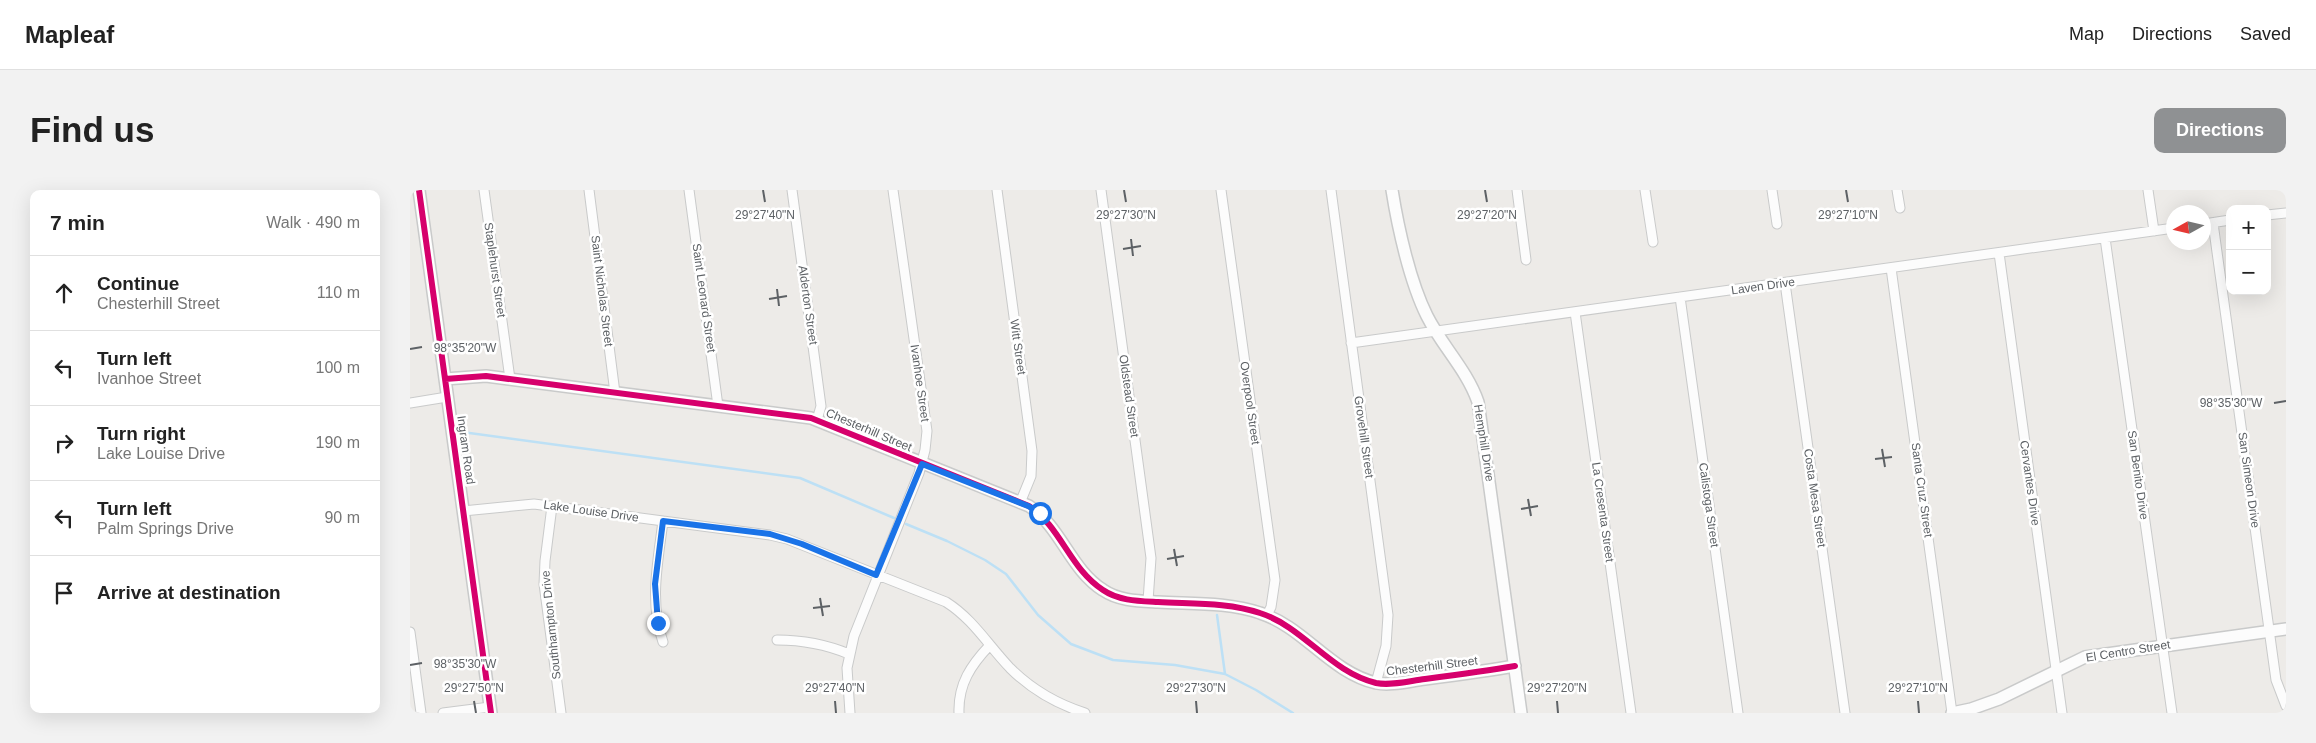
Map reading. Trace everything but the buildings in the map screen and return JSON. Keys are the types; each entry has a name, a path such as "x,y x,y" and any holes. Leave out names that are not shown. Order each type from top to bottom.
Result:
{"street":[{"name":"Ingram Road","path":"419,190 490,710"},
{"name":"Staplehurst Street","path":"484,190 510,379"},
{"name":"Saint Nicholas Street","path":"589,190 615,393"},
{"name":"Saint Leonard Street","path":"689,190 718,406"},
{"name":"Alderton Street","path":"792,190 821,406 818,420"},
{"name":"Ivanhoe Street","path":"850,713 847,685 849,654 876,575 926,450 927,431 893,190"},
{"name":"Witt Street","path":"997,190 1032,450 1031,476 1020,503"},
{"name":"Oldstead Street","path":"1100,190 1150,558 1148,601"},
{"name":"Overpool Street","path":"1221,190 1275,580 1273,600 1267,615"},
{"name":"Grovehill Street","path":"1331,190 1388,615 1386,646 1376,683"},
{"name":"Hemphill Drive","path":"1392,190 1404,248 1426,315 1468,379 1480,408 1521,713"},
{"path":"1516,190 1526,260"},
{"path":"1646,190 1653,242"},
{"path":"1772,190 1777,224"},
{"path":"1897,190 1900,208"},
{"path":"2148,190 2154,231"},
{"path":"2271,215 2286,213"},
{"path":"2213,223 2226,221"},
{"name":"San Simeon Drive","path":"2213,223 2276,680 2286,706"},
{"name":"Laven Drive","path":"1351,343 2166,229"},
{"name":"San Benito Drive","path":"2105,238 2172,713"},
{"name":"Cervantes Drive","path":"1999,253 2062,713"},
{"name":"Santa Cruz Street","path":"1891,268 1952,713"},
{"name":"Costa Mesa Street","path":"1785,283 1845,713"},
{"name":"Calistoga Street","path":"1680,297 1738,713"},
{"name":"La Cresenta Street","path":"1575,312 1631,713"},
{"name":"Chesterhill Street","path":"445,379 474,375 818,420 1040,513 1050,524 1085,574 1103,590 1121,598 1226,606 1267,615 1293,628 1344,669 1376,683 1398,683 1515,666"},
{"path":"410,403 447,397"},
{"name":"Lake Louise Drive","path":"462,511 528,504 552,506 770,534 802,544 953,607 976,626 1010,668 1034,688 1074,711 1085,713"},
{"name":"Southhampton Drive","path":"552,506 544,584 560,713"},
{"path":"663,521 655,597 658,623 664,642"},
{"name":"El Centro Street","path":"1952,713 1999,699 2056,669 2085,657 2286,629"},
{"path":"410,632 421,713"},
{"path":"777,640 809,641 830,646 849,654"},
{"path":"959,713 962,683 990,645"},
{"path":"443,713 490,710"}],"waterway":[{"path":"462,432 800,478 894,518"},
{"path":"906,524 947,541 985,560 1006,574 1038,615 1071,644 1113,660 1175,665 1225,674"},
{"path":"1217,615 1225,674 1256,690 1293,713"}],"cycle path":[{"path":"419,190 491,713"},
{"path":"445,379 486,376 811,418 1029,506 1040,515 1058,536 1082,571 1109,594 1136,601 1209,604 1248,609 1276,620 1290,628 1345,669 1376,683 1400,683 1515,666"}],"route":[{"path":"658,623 655,584 663,521 770,534 802,544 876,575 922,464 1028,506 1040,513"}]}
